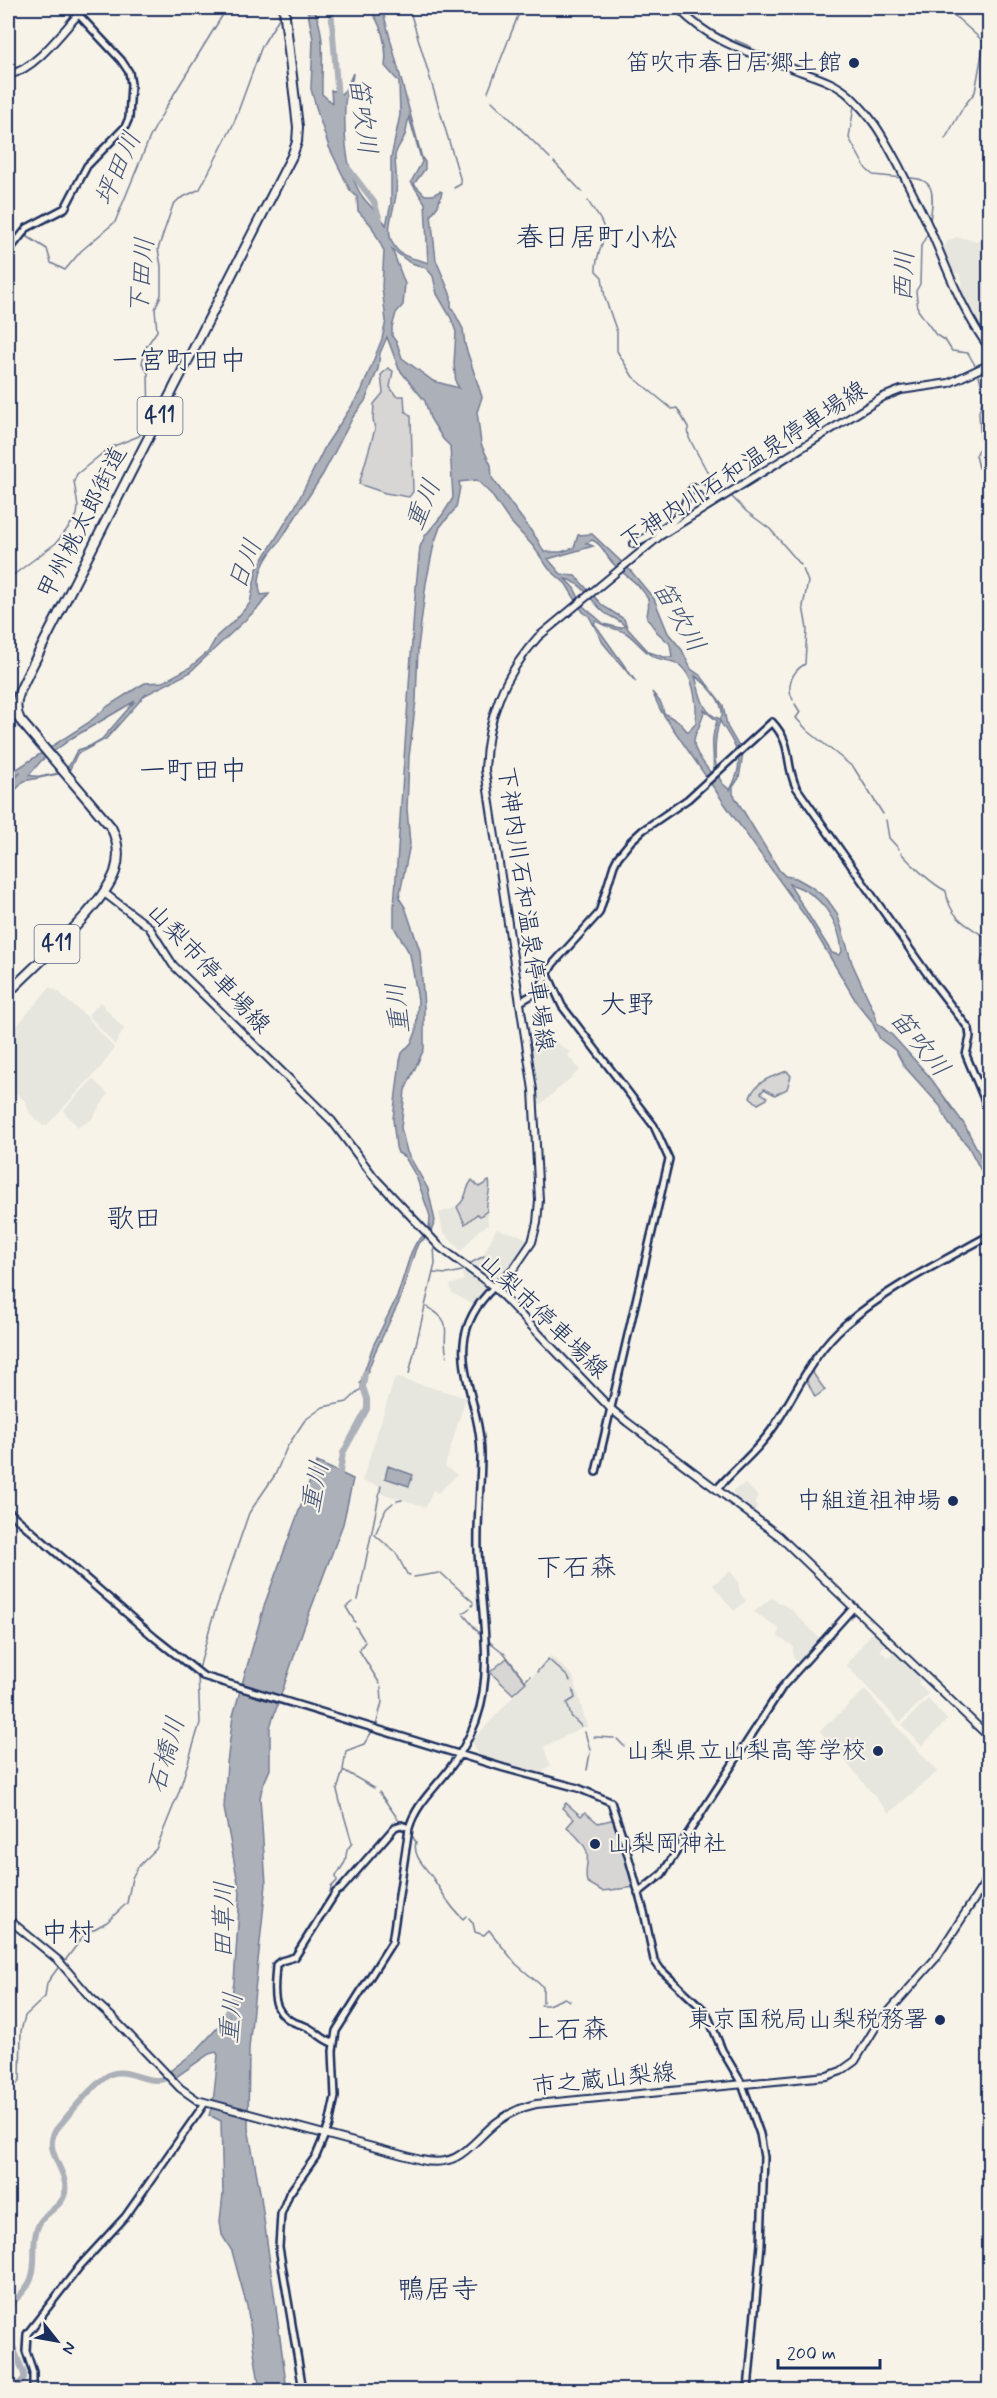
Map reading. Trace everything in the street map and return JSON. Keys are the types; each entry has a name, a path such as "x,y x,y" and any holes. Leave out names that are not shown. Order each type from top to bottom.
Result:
{"highway":[{"name":"甲州桃太郎街道","path":"11,708 288,165 297,142 298,126 284,8"},
{"name":"411","path":"8,993 76,924 103,892 116,870 118,858 116,838 105,819 11,708"}],"main road":[{"path":"8,75 34,61 84,8"},
{"path":"678,8 699,28 719,40 823,79 842,89 878,126 930,229 959,301 990,349"},
{"name":"下神内川石和温泉停車場線","path":"494,1287 515,1268 525,1254 532,1242 538,1216 535,1105 487,785 486,742 497,701 515,665 538,637 660,536 883,397 901,390 949,383 990,364"},
{"path":"633,544 678,517 684,508 688,493 693,488 698,486 703,488 714,502"},
{"path":"8,715 11,708"},
{"name":"山梨市停車場線","path":"103,892 149,927 173,965 332,1121 362,1162 440,1247 494,1287 611,1409 779,1536 990,1738"},
{"name":"市之蔵山梨線","path":"8,1919 62,1964 90,1997 187,2094 207,2104 426,2162 439,2163 459,2156 506,2115 529,2106 832,2075 848,2067 859,2055 878,2025 936,1958 990,1875"}],"street":[{"path":"8,252 27,228 65,208 87,166 116,137 129,118 131,84 129,72 121,60 78,14"},
{"path":"520,1002 534,995 554,964 599,913 614,865 622,851 644,830 680,805 772,722 787,744 796,787 935,985 969,1029 970,1037 966,1055 990,1113"},
{"path":"548,975 562,1006 645,1113 669,1159 596,1472"},
{"path":"717,1489 763,1442 809,1366 845,1324 903,1285 990,1235"},
{"path":"303,2391 288,2307 279,2230 281,2214 288,2195 316,2156 325,2134 335,2097 333,2043 339,2025 392,1942 409,1828 420,1804 459,1754 479,1711 485,1668 478,1547 481,1450 464,1368 463,1349 471,1321 486,1294 494,1287"},
{"path":"8,1511 203,1676 578,1788 611,1802 624,1841 657,1966 706,2012 722,2050 742,2084 760,2134 764,2157 761,2244 748,2391"},
{"path":"638,1893 662,1874 783,1686 854,1607"},
{"path":"333,2043 325,2041 307,2027 292,2021 280,2012 275,2004 274,1995 276,1965 281,1960 292,1958 300,1951 336,1892 395,1827 409,1828"},
{"path":"33,2391 33,2372 26,2350 27,2334 80,2266 125,2217 207,2104"}],"shaded area":[{"path":"956,237 988,243 986,258 990,272 989,343 965,306 957,286 963,284 959,273 953,274 941,250 942,246 947,244 946,242"},
{"path":"388,368 393,371 390,387 396,396 404,396 405,411 411,416 413,492 409,497 385,493 359,484 375,429 374,404 383,393 381,375"},
{"path":"50,987 60,992 85,1015 114,1048 101,1067 47,1125 43,1126 30,1114 25,1101 10,1087 8,1089 8,1036"},
{"path":"100,1002 124,1029 115,1045 88,1015"},
{"path":"534,1037 551,1039 570,1052 568,1056 580,1070 541,1104 535,1105 529,1059 533,1053"},
{"path":"787,1071 791,1076 787,1089 775,1095 764,1089 761,1093 767,1099 758,1104 750,1097 761,1083"},
{"path":"93,1079 108,1094 91,1120 78,1127 63,1111"},
{"path":"472,1180 479,1187 489,1181 487,1211 480,1216 477,1214 465,1224 457,1207 463,1200"},
{"path":"457,1207 465,1223 478,1213 480,1216 487,1211 488,1225 479,1230 461,1251 443,1232 439,1213"},
{"path":"496,1229 519,1235 532,1242 478,1307 452,1293 450,1285 464,1280 462,1274 483,1256"},
{"path":"810,1369 825,1390 815,1397 805,1377"},
{"path":"395,1377 467,1398 445,1466 457,1475 438,1493 433,1490 426,1507 378,1492 379,1486 362,1481"},
{"path":"745,1484 758,1496 754,1503 758,1506 751,1514 734,1502 733,1490"},
{"path":"730,1571 738,1581 740,1593 746,1601 734,1611 713,1585"},
{"path":"771,1598 791,1609 822,1641 800,1665 793,1657 793,1646 778,1637 779,1628 754,1612"},
{"path":"874,1630 886,1642 880,1650 888,1658 896,1650 923,1676 918,1683 928,1694 900,1722 846,1665"},
{"path":"551,1656 573,1676 587,1727 580,1728 544,1747 550,1766 538,1776 480,1757 472,1741"},
{"path":"507,1658 526,1682 513,1694 490,1672"},
{"name":"山梨県立山梨高等学校","path":"865,1690 937,1772 889,1813 820,1731"},
{"path":"928,1699 947,1720 922,1746 902,1725"},
{"path":"566,1803 581,1816 585,1812 598,1823 616,1819 636,1887 602,1891 587,1882 586,1848 567,1827 574,1819 562,1808"}],"water":[{"path":"307,8 313,8 322,39 322,94 332,103 331,90 341,94 346,89 353,73 345,104 347,154 358,190 386,225 391,204 391,158 400,115 399,82 385,66 382,35 377,20 368,8 382,8 422,158 425,162 425,169 414,184 425,195 442,192 438,206 431,215 436,260 451,296 451,306 463,329 465,345 482,397 477,412 481,444 491,465 492,478 544,552 561,552 574,548 578,535 592,534 630,570 654,599 668,633 682,650 691,669 701,676 723,705 727,726 743,754 739,778 733,787 733,794 779,870 785,876 796,878 810,886 827,899 837,913 852,963 877,1023 892,1035 929,1076 964,1124 989,1172 989,1186 968,1146 949,1124 940,1106 904,1066 896,1051 880,1039 871,1020 857,1003 810,923 661,711 652,692 661,703 664,713 679,722 688,732 696,723 695,698 686,672 673,662 653,657 626,633 596,621 594,623 636,682 603,643 589,616 583,612 566,584 549,569 533,546 508,519 491,494 477,480 459,482 456,508 440,527 426,583 409,757 407,809 410,844 399,898 405,907 420,951 424,1007 424,1049 405,1090 401,1128 407,1152 428,1189 435,1221 430,1234 418,1244 400,1300 366,1376 360,1384 373,1346 397,1297 411,1253 416,1243 429,1230 430,1216 416,1176 396,1147 393,1119 400,1061 402,1053 412,1042 416,1032 418,1000 410,954 394,927 394,908 420,547 425,536 453,498 450,446 430,418 425,401 399,369 387,337 380,353 378,369 365,401 353,417 323,474 263,566 259,588 261,595 269,594 259,607 189,673 145,695 106,739 77,754 70,769 58,774 24,781 8,798 8,786 21,772 8,778 8,772 14,771 88,723 108,706 138,687 145,683 163,682 189,668 208,652 217,636 250,603 257,569 295,507 326,445 361,392 382,339 386,321 382,287 384,251 371,225 358,211 357,197 350,190 329,147 311,89 313,39","holes":["409,117 422,162 411,182 425,203 428,263 400,253 391,238 391,219 397,189 395,156 405,135","392,249 409,262 426,268 433,276 437,294 456,332 454,364 456,383 459,388 433,381 402,358 392,336 392,327 396,313 403,305 405,284","592,540 598,544 615,566 645,593 649,601 647,618 670,644 672,657 649,652 628,629 624,619 603,606 575,576 561,574 548,559 593,546 586,543","565,579 577,584 600,609 625,626 620,628 604,624 583,606 574,588","695,676 709,688 720,704 722,710 720,719 709,712 702,701","135,701 102,739 78,750 69,766 64,770 48,775 29,775 41,761 72,738","704,710 717,721 713,741 713,771 710,772 697,754 694,744 694,738","720,721 738,754 738,770 730,790 719,778 715,744","789,884 810,894 826,909 837,929 842,952 839,955 832,953"]},
{"path":"317,1462 353,1479 343,1524 304,1627 270,1727 270,1769 260,1798 266,1884 249,2048 248,2128 261,2197 287,2390 260,2390 247,2306 232,2251 222,2235 220,2221 223,2194 221,2121 209,2115 213,2103 218,2055 216,2052 209,2054 176,2077 170,2071 197,2050 229,2015 234,1982 240,1893 224,1808 233,1716 265,1603"},
{"path":"388,1466 413,1475 409,1486 385,1478"}],"waterway":[{"name":"坪田川","path":"23,237 28,237 47,249 51,263 65,270 81,251 115,222 150,137 227,8"},
{"name":"下田川","path":"8,579 56,543 77,515 74,481 77,474 109,448 139,436 149,423 148,373 142,363 146,347 157,331 155,309 161,295 161,266 158,249 173,205 179,199 200,189 233,125 262,46 279,18 278,8"},
{"name":"笛吹川","path":"331,8 338,100"},
{"path":"409,8 460,178 461,184 454,188"},
{"path":"488,92 521,8"},
{"name":"西川","path":"683,8 689,14"},
{"path":"945,139 975,92 984,42 946,8"},
{"name":"西川","path":"735,40 749,46 753,51"},
{"name":"西川","path":"768,63 831,86"},
{"name":"西川","path":"840,92 854,106 849,138 866,169 873,175 903,178"},
{"path":"492,101 550,158"},
{"path":"554,162 582,192"},
{"name":"笛吹川","path":"348,168 374,202 380,220"},
{"name":"西川","path":"907,178 924,181 929,185 932,197 930,221"},
{"path":"588,201 604,228 596,271 602,277 605,298 617,332 617,351 633,377 672,409 677,408 688,427 689,438 708,473"},
{"name":"西川","path":"928,233 921,246 920,284 916,291 918,310 936,335 945,340 952,351 968,353 976,367"},
{"name":"西川","path":"979,375 984,395 979,412 981,446 976,455 979,468"},
{"path":"711,477 725,489"},
{"path":"732,497 747,512 770,529 801,565"},
{"path":"793,700 790,690 791,680 796,671 805,664 807,629 803,606 808,582 803,569"},
{"path":"795,704 800,712 796,718 808,731 854,768 883,814"},
{"path":"886,820 889,838 899,849"},
{"path":"901,853 946,891 954,913 984,936 981,972 990,1007"},
{"path":"409,1374 435,1264 434,1246"},
{"path":"471,1263 484,1256"},
{"path":"434,1273 447,1274 462,1271"},
{"path":"427,1307 445,1323 447,1356"},
{"name":"重川","path":"339,1478 343,1453 367,1409 363,1387 365,1373"},
{"name":"石橋川","path":"199,1669 211,1623 249,1513 275,1475 287,1447 305,1420 323,1407 347,1402 363,1387"},
{"path":"358,1600 381,1486"},
{"path":"397,1501 402,1500"},
{"path":"393,1503 386,1509 375,1535 396,1553 407,1574 410,1575"},
{"path":"414,1577 439,1573"},
{"path":"441,1573 473,1602"},
{"path":"352,1602 346,1607 355,1622"},
{"path":"463,1613 470,1608"},
{"path":"464,1615 479,1633"},
{"path":"356,1627 364,1640"},
{"path":"486,1639 504,1653 525,1681 530,1676"},
{"path":"365,1642 359,1650 380,1684"},
{"path":"537,1672 548,1659 570,1681"},
{"name":"石橋川","path":"64,1962 85,1934 107,1922 127,1903 132,1878 137,1868 156,1849 179,1792 200,1723 198,1674"},
{"path":"376,1726 382,1702 381,1687"},
{"path":"573,1690 575,1698 567,1703 571,1716 581,1726"},
{"path":"373,1730 364,1744 346,1751 343,1770 374,1788"},
{"path":"585,1732 590,1750"},
{"path":"594,1737 614,1738"},
{"path":"617,1739 624,1746"},
{"path":"587,1770 590,1753"},
{"path":"342,1810 337,1790 343,1771"},
{"path":"379,1792 398,1819"},
{"path":"330,1892 331,1887 337,1881 336,1876 345,1862 347,1850 352,1843 343,1812"},
{"path":"411,1834 416,1842 416,1853 421,1862 454,1909 463,1919 466,1916"},
{"path":"469,1918 475,1932 484,1935 489,1930 516,1964 543,1987 543,2002"},
{"name":"石橋川","path":"8,2096 20,2080 21,2031 25,2016 45,1997 47,1983 60,1965"},
{"name":"田草川","path":"221,2027 233,1998"},
{"path":"541,2005 548,2005 565,1998 570,2001"},
{"name":"田草川","path":"8,2307 24,2291 31,2279 35,2237 39,2224 61,2202 65,2193 63,2177 52,2147 55,2131 90,2091 111,2074 119,2072 157,2080 166,2079 174,2074"},
{"name":"田草川","path":"8,2335 24,2374 24,2379 12,2390"}],"place":[{"name":"笛吹市春日居郷土館","path":"854,63"},
{"name":"中組道祖神場","path":"953,1501"},
{"name":"山梨県立山梨高等学校","path":"878,1751"},
{"name":"山梨岡神社","path":"595,1844"},
{"name":"東京国税局山梨税務署","path":"940,2020"}],"district":[{"name":"春日居町小松","path":"597,238"},
{"name":"一宮町田中","path":"179,361"},
{"name":"一町田中","path":"193,771"},
{"name":"大野","path":"627,1005"},
{"name":"歌田","path":"134,1219"},
{"name":"下石森","path":"576,1568"},
{"name":"中村","path":"68,1933"},
{"name":"上石森","path":"568,2030"},
{"name":"鴨居寺","path":"438,2290"}],"water label":[{"name":"日川","path":"246,565"}]}
